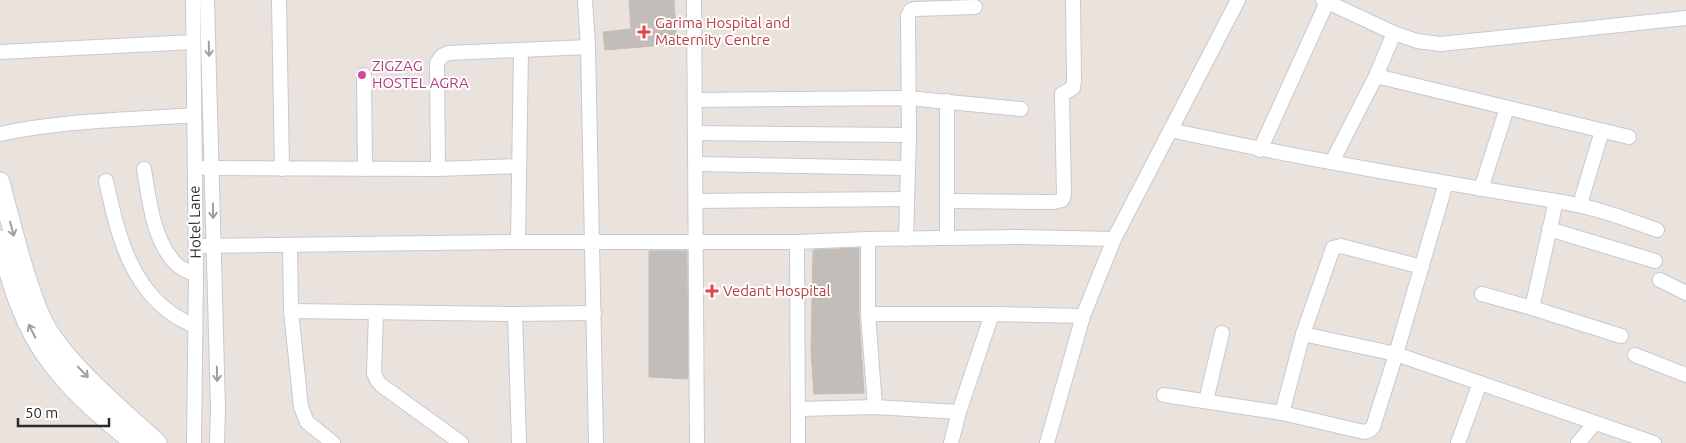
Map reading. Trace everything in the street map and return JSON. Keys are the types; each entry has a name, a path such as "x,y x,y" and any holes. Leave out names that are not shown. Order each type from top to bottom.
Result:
{"main road":[{"path":"0,182 10,269 39,313 50,334 73,362 158,443"},
{"path":"0,240 20,305 33,333 51,362 72,388 135,443"}],"street":[{"name":"Hotel Lane","path":"193,0 194,115 204,168"},
{"path":"207,0 204,168 205,246 218,408 216,443"},
{"path":"279,0 282,169"},
{"path":"586,0 596,443"},
{"path":"694,0 697,443"},
{"path":"948,201 1054,202 1062,200 1064,195 1062,94 1072,88 1074,80 1073,0"},
{"path":"1047,443 1083,316 1114,239 1238,0"},
{"path":"1260,150 1325,1 1394,33 1417,41 1441,44 1686,18"},
{"path":"906,239 909,135 909,13 915,8 975,7"},
{"path":"1332,162 1376,76 1394,33"},
{"path":"0,52 193,42"},
{"path":"438,169 438,59 448,53 588,48"},
{"path":"518,242 521,50"},
{"path":"364,75 365,169"},
{"path":"1376,76 1629,137"},
{"path":"695,100 908,98 947,100 1021,109"},
{"path":"947,100 947,238"},
{"path":"1481,189 1507,108"},
{"path":"0,134 43,126 93,120 194,115"},
{"path":"1170,130 1260,150 1481,189 1580,204 1657,230"},
{"path":"1580,204 1602,131"},
{"path":"695,133 909,135"},
{"path":"696,164 908,168"},
{"path":"204,168 438,169 519,166"},
{"path":"144,169 148,194 161,244 176,265 196,275"},
{"path":"106,181 113,213 132,268 151,295 172,314 195,327"},
{"path":"1164,395 1282,413 1364,432 1370,430 1373,427 1396,354 1446,183"},
{"path":"696,201 907,199"},
{"path":"1532,308 1556,201"},
{"path":"1549,229 1655,261"},
{"path":"205,246 518,242 797,242 1021,237 1114,239"},
{"path":"868,239 868,314 875,407"},
{"path":"797,242 798,443"},
{"path":"290,245 291,312 303,415 307,422 332,443"},
{"name":"Hotel Lane","path":"194,443 196,275 205,246"},
{"path":"1282,413 1303,334 1331,251 1336,246 1341,246 1422,267"},
{"path":"1660,280 1686,293"},
{"path":"1482,294 1621,336"},
{"path":"291,312 594,313"},
{"path":"376,313 374,373 377,380 381,385 461,443"},
{"path":"515,314 519,443"},
{"path":"868,314 1083,316"},
{"path":"951,443 958,412 992,314"},
{"path":"1206,401 1222,333"},
{"path":"1303,334 1396,354 1654,443"},
{"path":"1635,354 1686,375"},
{"path":"1458,443 1480,384"},
{"path":"799,409 875,407 958,412"},
{"path":"1578,443 1595,423"}],"building":[{"path":"629,0 674,0 677,44 605,50 603,32 631,29"},
{"path":"859,248 859,314 864,393 814,394 811,351 813,250"},
{"path":"649,251 687,251 688,379 649,377"}],"place":[{"name":"Garima Hospital and Maternity Centre","path":"644,32"},
{"name":"ZIGZAG HOSTEL AGRA","path":"362,75"},
{"name":"Vedant Hospital","path":"712,291"}]}
